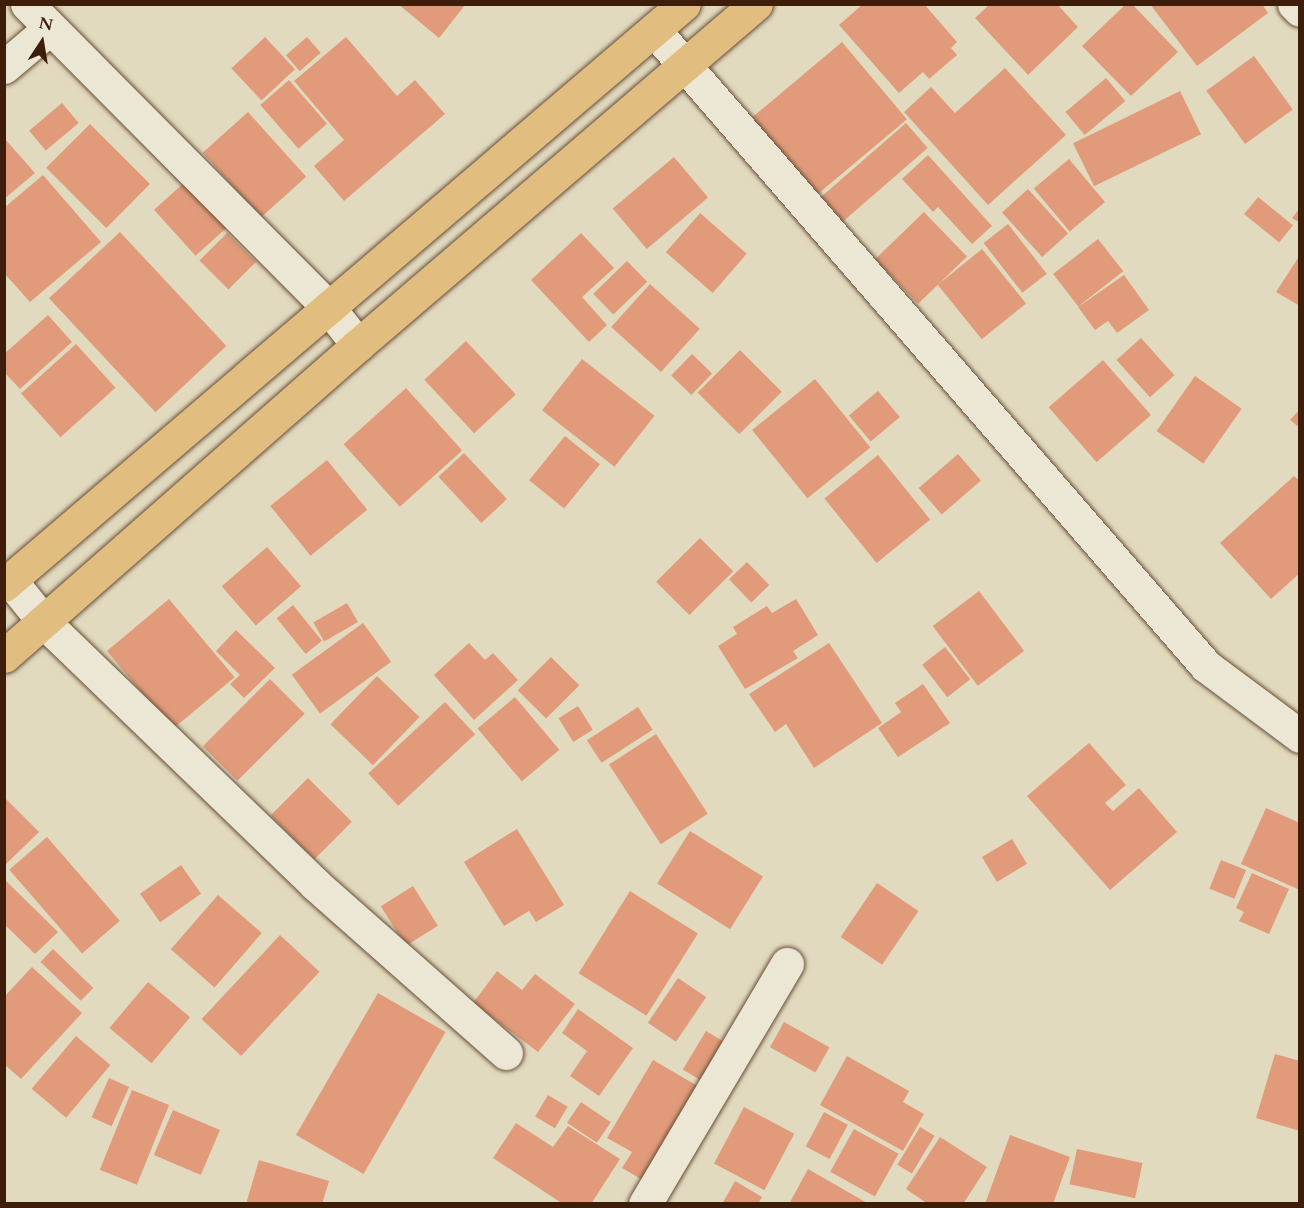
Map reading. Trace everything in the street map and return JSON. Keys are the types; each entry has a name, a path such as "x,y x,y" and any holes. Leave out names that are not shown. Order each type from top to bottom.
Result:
{"main road":[{"path":"7,582 684,4"},
{"path":"4,656 358,345 756,4"}],"street":[{"path":"27,4 329,308 358,345"},
{"path":"1294,4 1299,10"},
{"path":"4,67 50,28"},
{"path":"654,30 683,67 1206,666 1299,736"},
{"path":"7,582 44,622 315,884 506,1053"},
{"path":"645,1203 787,964"}],"building":[{"path":"398,4 466,4 439,38"},
{"path":"863,4 924,4 957,42 951,48 957,55 929,79 923,72 899,93 839,25"},
{"path":"990,4 1057,4 1078,27 1028,75 975,18"},
{"path":"1126,4 1132,4 1178,52 1131,96 1082,46"},
{"path":"1150,4 1262,4 1268,13 1197,66"},
{"path":"265,37 295,69 261,101 231,68"},
{"path":"307,37 321,53 300,71 286,55"},
{"path":"346,37 397,96 415,80 445,114 344,201 314,166 344,140 294,81"},
{"path":"842,42 907,119 816,196 751,118"},
{"path":"1254,56 1293,109 1245,144 1206,91"},
{"path":"1005,68 1066,135 988,205 904,112 931,87 955,113"},
{"path":"1106,78 1125,101 1085,135 1065,112"},
{"path":"289,80 327,124 298,149 260,105"},
{"path":"1180,91 1201,134 1094,186 1073,143"},
{"path":"62,103 79,123 46,151 29,131"},
{"path":"248,112 306,177 261,217 203,153"},
{"path":"906,123 928,148 836,227 815,202"},
{"path":"90,124 150,184 106,228 46,168"},
{"path":"4,138 35,173 4,199"},
{"path":"928,155 992,226 972,244 938,207 933,212 902,179"},
{"path":"674,157 708,198 647,249 613,208"},
{"path":"1069,159 1105,202 1070,231 1034,189"},
{"path":"43,175 101,242 30,302 4,273 4,208"},
{"path":"186,181 227,227 196,256 154,210"},
{"path":"1028,189 1068,234 1042,257 1002,212"},
{"path":"1258,197 1293,225 1279,242 1244,214"},
{"path":"1300,208 1300,223 1292,218"},
{"path":"924,212 967,257 918,304 875,259"},
{"path":"700,213 747,254 713,293 666,252"},
{"path":"1008,224 1047,274 1022,293 984,243"},
{"path":"120,232 226,346 155,412 49,298"},
{"path":"227,233 256,262 228,290 199,261"},
{"path":"581,233 614,268 582,297 607,325 589,342 531,280"},
{"path":"1098,239 1123,271 1078,306 1053,274"},
{"path":"982,249 1026,303 982,339 938,285"},
{"path":"1300,255 1300,306 1276,292"},
{"path":"627,261 647,282 613,315 593,294"},
{"path":"1124,275 1149,310 1117,333 1108,321 1095,330 1078,307"},
{"path":"650,284 700,329 661,372 611,327"},
{"path":"48,315 72,342 20,389 4,372 4,354"},
{"path":"1141,338 1174,375 1150,397 1116,360"},
{"path":"466,341 516,394 474,433 424,380"},
{"path":"76,344 115,388 60,437 21,394"},
{"path":"740,350 782,392 739,434 698,392"},
{"path":"692,354 712,373 691,395 671,376"},
{"path":"582,359 654,416 614,467 542,410"},
{"path":"1103,360 1151,415 1097,462 1049,407"},
{"path":"1195,376 1242,409 1203,464 1157,431"},
{"path":"815,379 870,447 807,498 752,430"},
{"path":"406,388 462,450 400,507 344,444"},
{"path":"878,391 900,417 871,441 849,415"},
{"path":"1300,409 1300,428 1290,420"},
{"path":"565,436 600,464 564,509 529,480"},
{"path":"464,453 507,499 481,523 438,477"},
{"path":"958,454 981,480 942,515 919,488"},
{"path":"878,455 930,520 877,563 824,498"},
{"path":"327,460 367,510 311,556 270,506"},
{"path":"1294,476 1300,481 1300,573 1271,599 1220,543"},
{"path":"700,538 733,571 689,615 656,582"},
{"path":"267,547 301,586 256,626 222,586"},
{"path":"747,562 769,585 751,602 729,579"},
{"path":"979,591 1024,651 978,686 933,626"},
{"path":"169,599 235,677 173,729 107,651"},
{"path":"796,599 818,635 793,651 798,658 745,689 718,646 737,634 733,627 767,606 772,613"},
{"path":"347,603 358,622 324,642 313,622"},
{"path":"293,605 322,641 306,654 277,618"},
{"path":"363,623 391,662 320,714 292,675"},
{"path":"236,630 275,668 244,698 230,684 240,675 216,651"},
{"path":"469,643 485,660 493,653 518,680 474,720 434,675"},
{"path":"829,643 882,723 814,768 786,724 775,732 749,694"},
{"path":"945,647 970,679 947,697 922,665"},
{"path":"551,657 579,685 546,719 518,690"},
{"path":"377,676 419,717 373,765 330,724"},
{"path":"270,679 305,714 237,781 203,746"},
{"path":"923,684 950,723 898,757 878,728 901,712 895,703"},
{"path":"515,697 559,750 522,781 477,728"},
{"path":"445,702 475,734 398,806 368,774"},
{"path":"578,706 593,730 573,742 558,718"},
{"path":"638,707 653,730 602,763 587,740"},
{"path":"656,734 708,814 661,844 609,764"},
{"path":"1089,743 1126,785 1105,803 1113,811 1139,788 1177,832 1110,890 1027,796"},
{"path":"308,778 352,822 314,859 271,815"},
{"path":"4,797 39,832 4,866"},
{"path":"1266,808 1300,823 1300,890 1241,864"},
{"path":"517,829 564,905 536,922 529,911 504,926 464,862"},
{"path":"690,831 763,877 730,929 657,884"},
{"path":"47,837 120,921 82,954 9,870"},
{"path":"1012,839 1027,864 997,882 982,857"},
{"path":"1221,860 1246,870 1234,899 1209,889"},
{"path":"181,865 201,894 160,922 140,894"},
{"path":"1252,873 1289,889 1269,934 1239,921 1244,912 1236,908"},
{"path":"4,879 58,932 35,954 4,924"},
{"path":"877,883 918,911 882,965 841,937"},
{"path":"413,886 438,926 406,946 381,906"},
{"path":"630,891 698,933 646,1016 579,973"},
{"path":"218,895 262,933 215,987 171,949"},
{"path":"280,935 319,972 241,1056 202,1019"},
{"path":"53,949 93,988 81,1001 40,962"},
{"path":"32,967 82,1013 21,1079 4,1064 4,997"},
{"path":"497,971 522,990 535,974 575,1004 538,1052 473,1003"},
{"path":"678,978 706,997 676,1042 648,1023"},
{"path":"148,982 190,1017 152,1063 109,1028"},
{"path":"378,993 446,1032 364,1174 296,1135"},
{"path":"578,1009 633,1048 599,1096 570,1076 587,1051 562,1033"},
{"path":"784,1022 829,1047 815,1073 770,1047"},
{"path":"706,1031 733,1047 709,1086 683,1070"},
{"path":"76,1036 110,1065 66,1118 32,1089"},
{"path":"1275,1054 1300,1061 1300,1131 1256,1118"},
{"path":"847,1056 909,1091 903,1102 924,1114 903,1151 820,1105"},
{"path":"653,1060 708,1092 653,1186 622,1168 632,1152 607,1138"},
{"path":"109,1078 129,1087 112,1126 92,1117"},
{"path":"132,1090 169,1105 137,1185 100,1170"},
{"path":"548,1095 568,1107 555,1128 535,1116"},
{"path":"581,1102 611,1122 597,1143 567,1123"},
{"path":"744,1107 794,1134 764,1190 714,1164"},
{"path":"173,1110 220,1130 201,1175 154,1155"},
{"path":"824,1112 848,1125 830,1159 806,1146"},
{"path":"516,1123 553,1147 568,1126 620,1159 591,1204 563,1204 493,1158"},
{"path":"920,1127 935,1136 912,1173 897,1165"},
{"path":"854,1129 899,1154 875,1197 830,1172"},
{"path":"1010,1135 1070,1157 1053,1204 985,1204"},
{"path":"940,1137 987,1167 963,1204 928,1204 906,1189"},
{"path":"1077,1149 1143,1163 1135,1198 1070,1184"},
{"path":"259,1160 329,1181 322,1204 246,1204"},
{"path":"808,1169 869,1204 789,1204"},
{"path":"735,1181 762,1197 758,1204 722,1204"}]}
